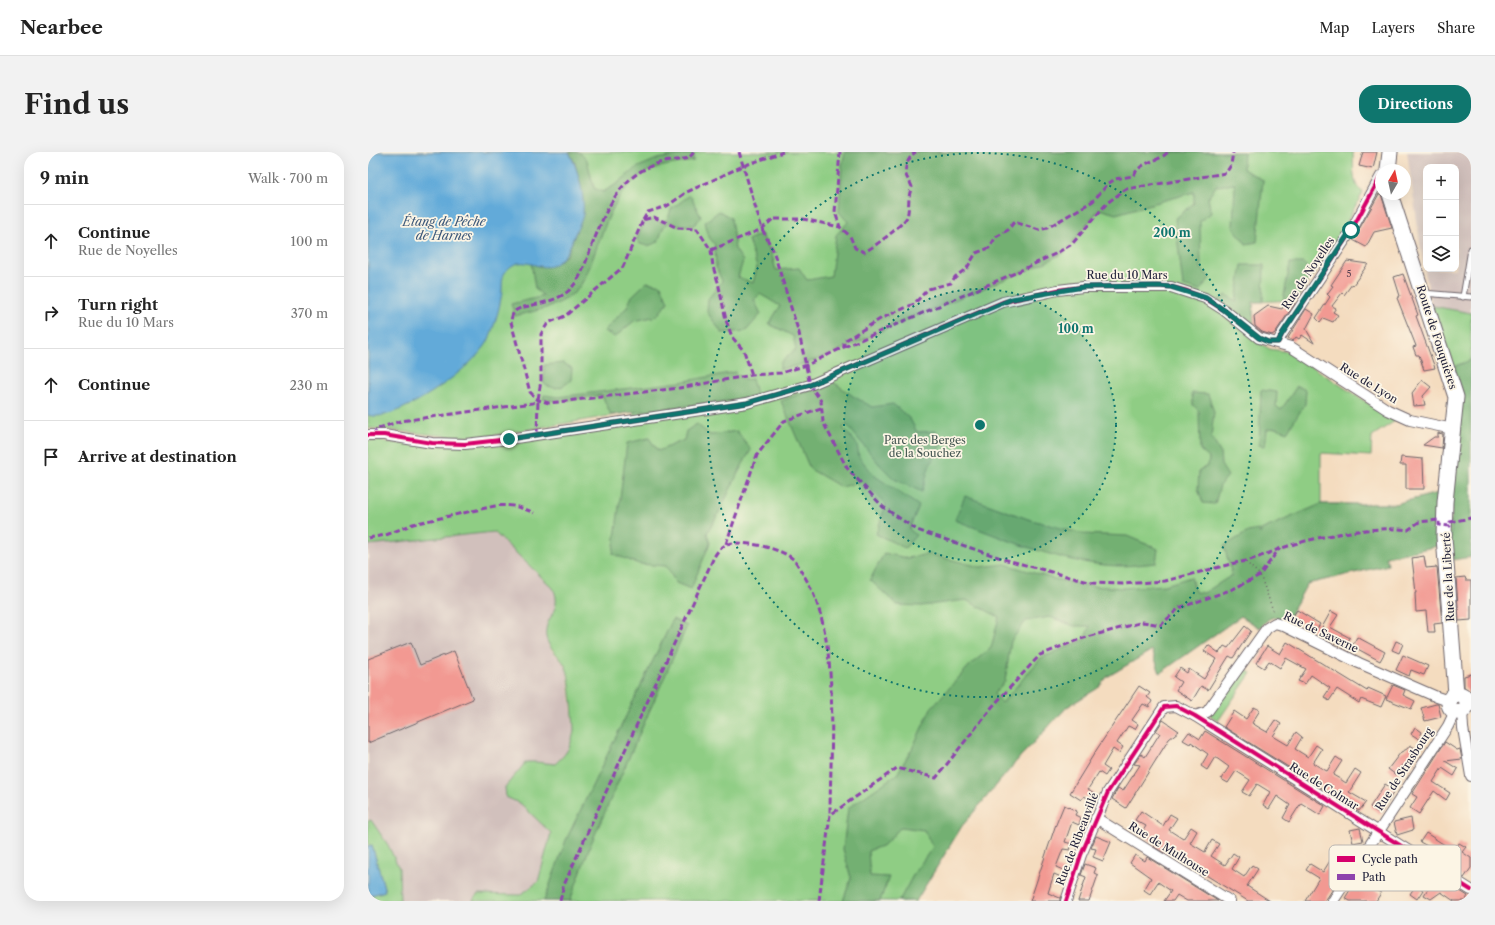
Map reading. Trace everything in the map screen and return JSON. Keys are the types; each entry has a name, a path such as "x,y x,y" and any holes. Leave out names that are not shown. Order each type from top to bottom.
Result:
{"street":[{"path":"1389,164 1390,152"},
{"name":"Rue de Noyelles","path":"1278,342 1351,230 1375,187"},
{"name":"Route de Fouquières","path":"1392,200 1455,391 1450,460"},
{"name":"Rue du 10 Mars","path":"368,435 432,443 465,444 509,439 747,403 810,385 1003,302 1058,290 1083,287 1171,287 1206,298 1224,310 1259,338 1268,342 1278,342"},
{"name":"Rue de Lyon","path":"1278,342 1291,347 1388,410 1415,422 1453,429"},
{"name":"Rue de la Liberté","path":"1450,460 1445,502 1444,538 1459,707"},
{"name":"Rue de Saverne","path":"1195,716 1207,712 1267,628 1275,623 1282,625 1359,663 1459,707"},
{"name":"Rue de Colmar","path":"1164,707 1176,706 1195,716 1401,845"},
{"name":"Rue de Ribeauvillé","path":"1066,901 1096,818 1108,792 1164,707"},
{"path":"1459,707 1471,776"},
{"name":"Rue de Strasbourg","path":"1368,845 1459,707"},
{"name":"Rue de Mulhouse","path":"1096,818 1230,901"},
{"name":"Rue de Colmar","path":"1461,884 1471,890"},
{"name":"Rue de Strasbourg","path":"1333,901 1339,891"}],"lane":[{"path":"1463,297 1471,249"},
{"path":"1422,293 1471,297"}],"path":[{"path":"1246,562 1260,574 1274,612 1275,623"}],"shaded area":[{"path":"1407,152 1471,152 1471,313 1432,306 1425,272 1459,272 1459,164 1423,164 1423,262 1411,180 1411,164 1409,164"},
{"path":"494,532 553,588 557,598 556,607 549,621 551,650 561,660 567,670 574,731 568,751 554,765 536,762 506,797 521,804 551,833 538,882 520,895 478,894 472,901 400,901 400,897 385,901 368,901 368,545"}],"green space":[{"name":"Parc des Berges de la Souchez","path":"368,152 1353,152 1355,180 1359,189 1363,192 1341,233 1296,300 1253,302 1254,340 1270,349 1290,352 1395,421 1372,436 1371,456 1321,453 1321,504 1395,504 1438,493 1438,500 1471,557 1451,543 1386,557 1388,565 1307,584 1286,622 1274,617 1266,621 1260,628 1241,616 1160,673 1152,650 1107,677 1098,688 1067,707 1020,757 962,826 916,901 472,901 478,894 520,895 538,882 551,833 521,804 506,797 505,787 526,762 555,764 567,751 573,736 573,710 567,670 565,665 550,646 546,637 547,624 555,608 556,596 553,588 494,532 368,545 368,440 416,445 631,423 634,412 489,436 455,437 368,428"},
{"path":"569,152 579,152 587,160 594,188 603,192 618,183 636,168 657,159 692,153 694,161 667,165 653,169 641,175 632,182 617,201 588,270 578,289 568,298 554,305 515,316 511,304 544,296 535,289 531,262 541,267 559,261 567,255 583,214 582,196 575,163"},
{"path":"845,152 1244,152 1243,169 1263,180 1257,242 1246,244 1233,227 1235,184 1216,186 1208,198 1211,213 1200,221 1201,268 1210,278 1200,291 1183,286 1175,219 1194,203 1194,192 1116,214 1099,209 1065,252 1046,262 899,323 841,350 796,366 780,369 780,363 796,349 793,336 769,324 780,306 760,294 754,300 761,314 746,331 722,333 707,312 708,299 722,281 716,267 715,245 709,237 705,222 719,211 731,218 735,249 743,261 738,277 753,283 757,267 748,240 761,234 771,252 776,270 799,268 807,280 831,276 836,235 848,222 839,212 842,166"},
{"path":"690,195 701,217 694,225 678,226 670,222 664,226 658,242 648,246 640,244 637,239 644,221 654,219 661,222 668,219 671,209"},
{"path":"1290,263 1303,263 1314,273 1296,300 1283,301"},
{"path":"1242,265 1264,265 1263,302 1253,302 1254,329 1217,301 1226,295 1236,301"},
{"path":"647,282 661,285 668,302 657,316 634,321 615,337 604,331 627,307 632,296"},
{"path":"1432,306 1471,313 1471,360 1453,367"},
{"path":"1471,360 1471,557 1453,560 1451,543 1453,367"},
{"path":"563,363 572,368 571,380 558,388 544,384 544,365"},
{"path":"735,372 743,380 752,379 757,397 611,415 602,395 560,401 543,399 544,395 558,397 680,382"},
{"path":"832,381 872,407 893,404 910,419 917,432 937,431 942,442 929,467 922,492 894,479 880,465 847,425 843,428 857,444 859,457 875,476 919,506 909,529 916,535 905,548 876,534 886,504 863,482 841,487 810,469 781,401"},
{"path":"1297,386 1306,390 1305,404 1287,432 1276,428 1267,429 1265,446 1259,445 1261,390 1277,392 1276,406 1281,410"},
{"path":"1192,393 1208,394 1214,412 1211,437 1220,452 1221,465 1228,476 1220,485 1215,504 1203,503 1198,489 1199,470 1208,466 1209,458 1200,450 1199,411 1193,405"},
{"path":"697,424 710,435 737,431 751,450 719,513 707,533 710,543 691,589 676,583 666,566 639,564 613,554 627,443 649,438 658,451 684,440 686,431"},
{"path":"1438,493 1438,546 1386,557 1388,565 1307,584 1286,622 1274,617 1266,621 1260,628 1241,616 1160,673 1152,650 1107,677 1098,688 1067,707 1020,757 962,826 916,901 899,901 916,870 933,847 924,830 901,827 884,845 868,851 870,876 889,877 880,901 843,901 851,878 843,849 848,808 897,774 913,747 931,708 971,664 991,648 999,617 966,600 921,606 897,605 870,580 884,553 907,558 929,554 980,567 1005,564 1054,579 1091,586 1123,588 1165,585 1191,577 1195,592 1204,593 1232,575 1224,546 1248,532 1259,530 1259,533 1261,533 1261,530 1321,504 1395,504","holes":["1050,617 1074,626 1090,626 1084,640 1041,658 1002,703 994,694 1005,681 1011,641 1026,621"]},
{"path":"965,496 1028,519 1083,534 1127,536 1158,549 1156,563 1124,566 1098,564 1056,556 1015,543 955,520"},
{"path":"673,619 687,626 590,846 570,901 544,901 566,840"},
{"path":"1242,668 1251,673 1218,721 1210,715"},
{"path":"371,820 388,845 399,868 400,901 374,901 372,895 385,891 372,845 368,846 368,821"}],"water":[{"name":"Étang de Pêche de Harnes","path":"368,152 569,152 580,182 583,198 583,214 581,222 568,250 560,260 551,266 546,267 528,263 516,264 510,267 504,274 499,308 489,339 482,350 470,363 435,390 416,402 397,411 381,416 368,415"},
{"path":"372,845 385,891 368,896 368,846"}],"building":[{"path":"1363,152 1377,152 1373,169 1359,166"},
{"path":"1376,200 1383,200 1392,228 1374,232 1366,247 1353,240"},
{"path":"1347,261 1368,264 1353,285 1352,284 1344,295 1342,293 1332,306 1336,308 1333,312 1338,315 1333,322 1323,318 1320,322 1316,318 1330,297 1327,294 1333,286 1331,285"},
{"path":"1403,274 1418,315 1416,316 1435,368 1424,370 1419,355 1416,355 1413,347 1416,346 1397,298 1400,296 1394,277"},
{"path":"1286,302 1295,303 1275,333 1272,335 1262,332 1255,326 1254,316 1268,306 1282,309"},
{"path":"1306,309 1314,314 1306,329 1314,343 1302,335 1299,339 1296,337 1293,341 1288,338"},
{"path":"1422,380 1431,387 1423,396 1425,405 1414,406 1412,393"},
{"path":"1438,433 1443,434 1442,448 1423,445 1434,437 1438,437"},
{"path":"1401,457 1423,459 1424,489 1406,489 1406,465 1400,465"},
{"path":"1424,556 1426,568 1437,567 1442,623 1434,624 1435,632 1428,632 1426,611 1416,612 1416,593 1412,558"},
{"path":"1465,577 1466,580 1471,580 1471,620 1459,621 1456,578"},
{"path":"1297,610 1320,624 1315,632 1292,617"},
{"path":"1331,611 1338,615 1330,627 1350,638 1345,647 1320,631"},
{"path":"1245,626 1251,631 1233,658 1229,656 1208,690 1201,686 1192,701 1176,690 1181,682 1174,677 1180,668 1187,673 1189,669 1204,679 1216,659 1204,651 1208,645 1219,653 1224,646 1228,648"},
{"path":"1357,637 1385,652 1380,661 1352,646"},
{"path":"1396,641 1403,644 1399,653 1392,650"},
{"path":"411,642 420,665 454,651 473,699 368,743 368,659"},
{"path":"1287,642 1367,691 1368,688 1386,696 1381,707 1361,699 1359,703 1337,689 1329,701 1324,697 1330,688 1311,675 1305,684 1298,681 1306,669 1286,658 1280,668 1269,661 1264,668 1256,663 1267,646 1280,654"},
{"path":"1403,655 1428,666 1424,675 1411,670 1409,676 1396,670"},
{"path":"1471,674 1471,696 1464,687 1464,676"},
{"path":"1393,685 1405,690 1403,695 1415,701 1411,709 1386,699"},
{"path":"1139,686 1150,693 1147,697 1152,701 1149,707 1143,704 1132,720 1138,724 1135,729 1128,726 1117,743 1123,747 1119,753 1113,749 1103,766 1109,770 1105,776 1099,772 1088,789 1094,793 1090,799 1084,796 1081,800 1070,793"},
{"path":"1438,704 1441,717 1425,721 1421,708"},
{"path":"1254,707 1260,710 1252,723 1260,728 1267,732 1275,720 1281,724 1273,736 1288,745 1296,732 1302,737 1295,749 1308,757 1316,745 1322,749 1313,763 1321,768 1327,771 1336,757 1342,761 1333,775 1346,783 1355,769 1361,773 1349,792 1366,802 1359,811 1224,727 1234,711 1246,719"},
{"path":"1163,720 1179,731 1169,739 1126,808 1112,799 1118,788 1123,791 1140,765 1134,764 1141,754 1145,757 1160,733 1156,731"},
{"path":"1415,727 1422,732 1419,739 1411,734"},
{"path":"1205,731 1325,806 1320,815 1301,803 1289,822 1283,818 1290,805 1277,796 1269,809 1263,805 1270,792 1257,784 1249,796 1242,792 1250,780 1236,771 1228,783 1221,779 1229,767 1215,757 1207,770 1201,766 1208,754 1191,742 1190,744 1183,740 1189,732 1200,739"},
{"path":"1445,742 1457,750 1460,749 1462,759 1445,761 1458,769 1454,776 1442,768 1433,782 1450,793 1446,800 1434,791 1419,814 1410,808 1417,797 1412,794"},
{"path":"1410,745 1420,751 1409,769 1403,765 1396,775 1388,769 1401,752 1407,749"},
{"path":"1385,784 1395,790 1380,814 1370,807"},
{"path":"1064,805 1077,811 1075,815 1081,818 1079,825 1072,822 1065,842 1072,844 1070,850 1063,849 1056,867 1063,870 1061,877 1054,874 1048,893 1060,898 1060,901 1030,901 1055,827"},
{"path":"1141,811 1163,826 1170,814 1177,818 1169,830 1183,839 1191,827 1197,831 1190,843 1205,852 1212,840 1219,844 1211,856 1225,865 1233,853 1239,857 1232,869 1244,877 1252,865 1258,869 1247,886 1270,901 1248,901 1167,851 1166,854 1154,847 1156,844 1141,834 1146,826 1135,820"},
{"path":"1411,818 1413,830 1397,835 1394,822"},
{"path":"1360,828 1363,841 1353,843 1350,830"},
{"path":"1426,833 1445,845 1425,845 1420,842"},
{"path":"1096,836 1111,842 1103,861 1093,857 1096,849 1091,848"},
{"path":"1459,843 1466,847 1462,852 1471,858 1471,868 1464,878 1461,876 1461,845 1458,845"},
{"path":"1135,855 1145,861 1147,857 1218,901 1187,901 1177,895 1173,901 1164,901 1171,891 1158,882 1150,894 1144,890 1151,878 1130,863"},
{"path":"1329,862 1329,891 1332,891 1325,901 1305,901 1319,878 1306,870 1310,864 1323,872"},
{"path":"1085,864 1096,868 1094,873 1098,875 1089,901 1078,901 1086,877 1081,875"},
{"path":"1349,891 1378,891 1381,893 1376,901 1350,901 1345,898"},
{"path":"1412,891 1422,891 1417,899 1410,894"},
{"path":"1427,891 1460,891 1468,896 1465,901 1454,901 1441,892 1431,899 1424,895"}],"marked path":[{"path":"694,152 689,158 659,163 645,169 633,177 623,186 608,209 581,273 569,291 547,302 519,308 513,314 511,322 530,392 538,400 549,403 679,388 752,375 781,373 807,365 844,347 844,341 882,318 914,304 928,289 951,283 955,277 967,268 976,253 989,248 996,237 1008,230 1014,222 1039,230 1047,228 1093,201 1109,183 1115,179 1133,176 1145,164 1163,156 1168,152"},
{"path":"739,152 762,229 773,250 799,333 810,385 821,401 823,422 847,468 883,507 917,530 1007,560 1092,583 1123,584 1165,581 1247,561 1279,549 1326,536 1378,529 1408,530 1419,522 1438,520 1439,525 1450,526 1450,522 1471,518"},
{"path":"643,220 648,212 667,206 687,192 743,166 783,152"},
{"path":"840,152 835,212 840,227 850,236 855,248 864,252 887,236 907,217 912,187 907,176 906,165 909,159 916,152"},
{"path":"844,347 1015,273 1055,254 1072,244 1107,203 1126,189 1226,173 1231,165 1233,152"},
{"path":"537,435 538,400 541,380 541,334 548,323 565,316 623,267 643,220 654,217 678,228 697,229 711,250 713,267 718,282 726,320 732,337 744,351 752,375"},
{"path":"711,250 762,229 773,219 803,219 840,227"},
{"path":"372,435 379,428 401,421 533,403 538,400"},
{"path":"726,544 757,455 784,421 821,408"},
{"path":"368,538 386,535 413,524 495,506 516,506 534,513"},
{"path":"560,901 564,885 714,557 725,545 738,543 761,546 779,551 789,556 797,564 815,599 824,628 829,659 832,724 830,815"},
{"path":"819,901 830,815 897,768 936,778 992,707 1040,655 1080,639 1143,622 1161,625 1179,608 1233,589 1260,575 1279,549"}],"cycle path":[{"path":"368,435 384,435 432,443 465,444 509,439 747,403 810,385 1003,302 1058,290 1083,287 1158,286 1171,287 1187,291 1205,298 1224,310 1259,338 1268,342 1278,342 1351,231 1375,187"},
{"path":"1066,901 1081,855 1108,792 1164,707 1176,706 1195,716 1400,845"},
{"path":"1461,884 1471,890"}],"route":[{"path":"509,439 635,419 710,410 747,403 810,385 1003,302 1058,290 1083,287 1171,287 1206,298 1224,310 1259,338 1268,342 1278,342 1351,230"}]}
